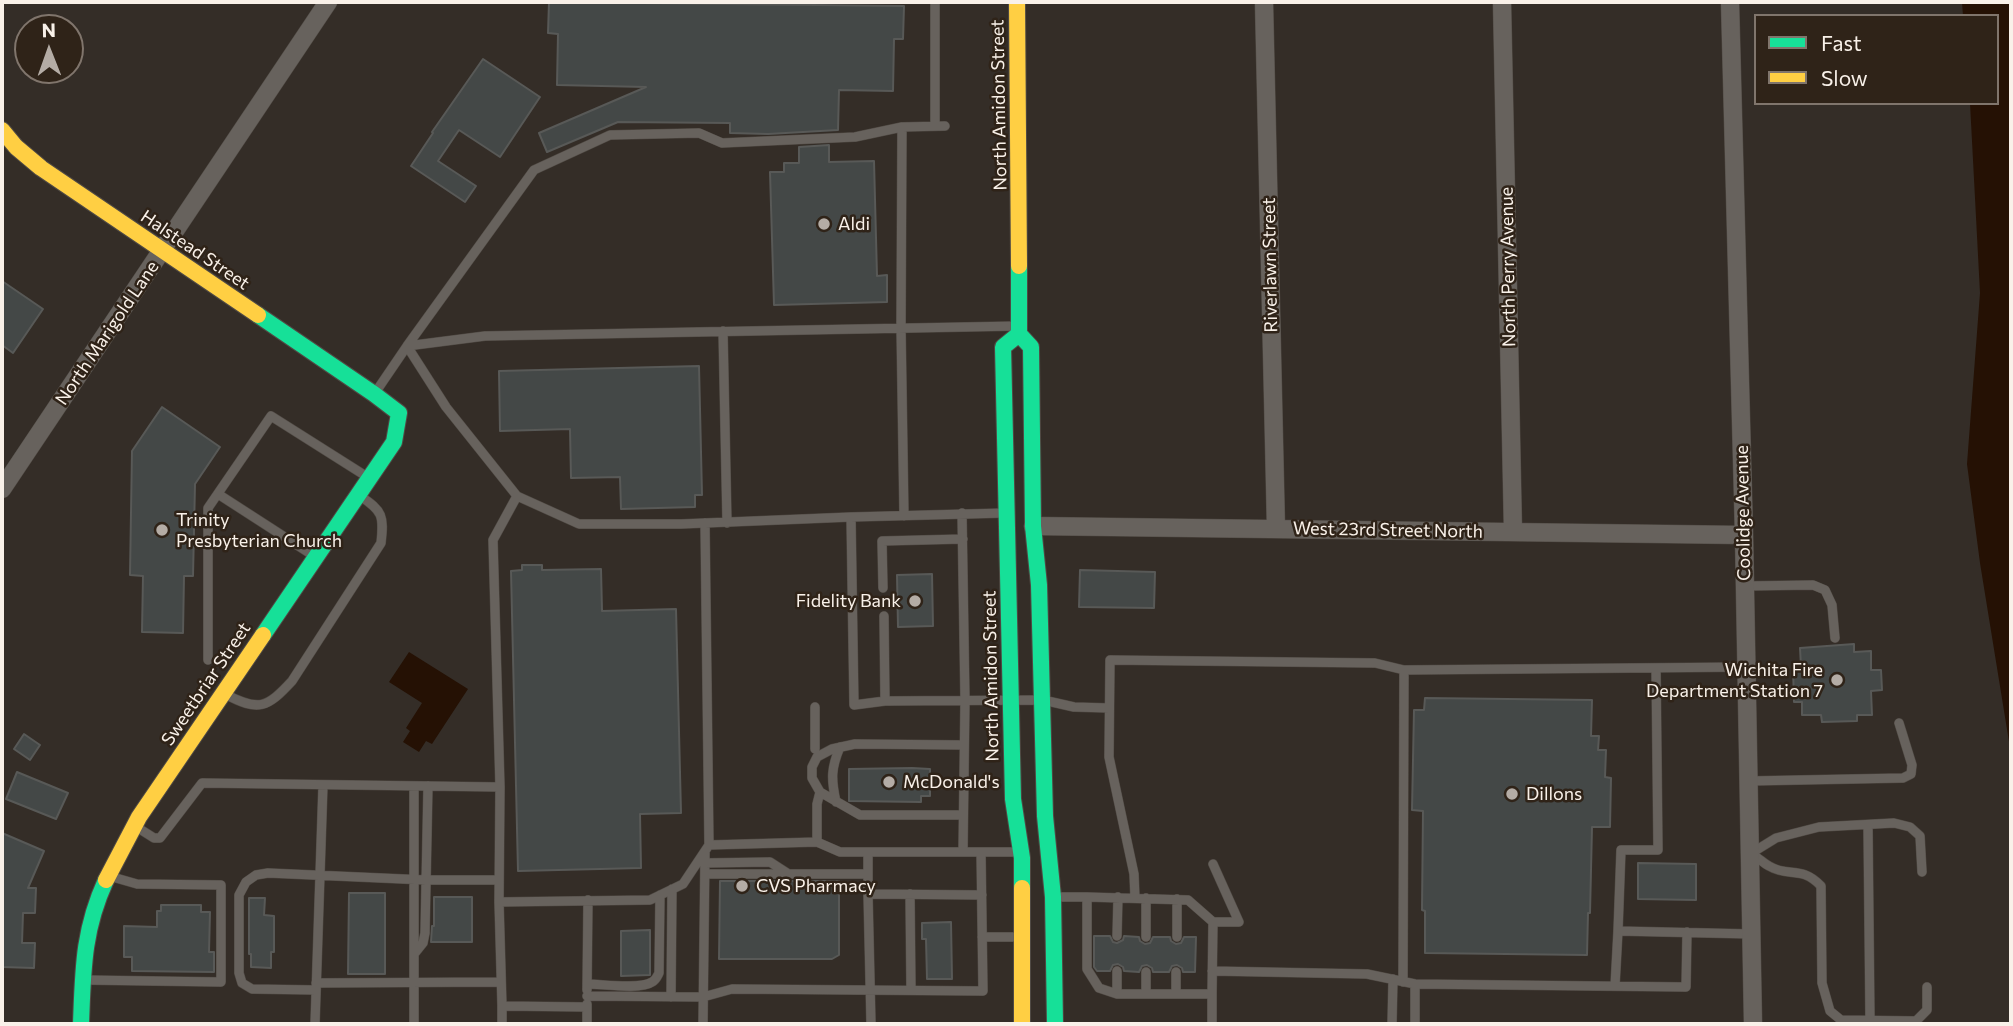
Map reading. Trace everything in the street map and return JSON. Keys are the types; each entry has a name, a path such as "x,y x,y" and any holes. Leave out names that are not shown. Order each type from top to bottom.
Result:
{"main road":[{"name":"North Amidon Street","path":"1017,2 1019,330 1031,347 1033,526 1039,585 1045,816 1054,897 1055,1024"},
{"name":"Halstead Street","path":"2,130 32,161 374,394"},
{"name":"North Amidon Street","path":"1019,330 1003,347 1013,799 1021,852 1022,1024"},
{"name":"Sweetbriar Street","path":"81,1024 84,951 97,900 134,826 394,442 398,413 374,394"}],"street":[{"name":"North Marigold Lane","path":"2,489 328,2"},
{"name":"Riverlawn Street","path":"1264,2 1276,528"},
{"name":"North Perry Avenue","path":"1502,2 1513,532"},
{"name":"Coolidge Avenue","path":"1730,2 1753,1024"},
{"name":"West 23rd Street North","path":"1033,526 1744,535"}],"lane":[{"path":"935,2 935,126"},
{"path":"374,394 534,170 610,135 699,133 722,143 855,137 902,127 946,126"},
{"path":"902,127 904,516"},
{"path":"407,346 485,336 901,327 1019,330"},
{"path":"723,331 727,523"},
{"path":"407,346 446,407 517,496 579,524 727,523 1006,513"},
{"path":"208,660 208,508 271,415 369,478"},
{"path":"218,494 316,557"},
{"path":"223,693 243,704 262,705 277,697 292,681 381,543 384,520 375,506 358,495"},
{"path":"502,1024 500,787 493,540 517,496"},
{"path":"962,513 965,701 963,852"},
{"path":"851,517 854,705 885,701 1043,700 1074,707 1109,708"},
{"path":"703,1024 707,848 705,523"},
{"path":"883,588 882,541 963,538"},
{"path":"1745,586 1813,585 1825,590 1832,605 1835,638"},
{"path":"884,615 885,701"},
{"path":"1135,898 1134,874 1109,757 1110,660 1375,663 1404,670 1746,667"},
{"path":"1615,986 1621,850 1658,849 1657,668"},
{"path":"1403,982 1404,670"},
{"path":"815,707 815,749"},
{"path":"1749,781 1903,778 1911,774 1912,765 1899,723"},
{"path":"963,815 860,815 820,792 812,779 812,766 817,757 832,749 855,744 964,745"},
{"path":"836,802 832,772 840,747"},
{"path":"134,826 154,838 160,838 202,783 500,787"},
{"path":"315,1024 323,785"},
{"path":"414,786 414,1024"},
{"path":"414,955 425,933 428,786"},
{"path":"817,842 817,804 820,792"},
{"path":"1750,854 1776,838 1819,827 1894,823 1910,827 1920,836 1922,872"},
{"path":"1868,825 1870,1020"},
{"path":"707,848 817,842 840,852 1021,852"},
{"path":"499,902 650,900 683,884 707,848"},
{"path":"868,852 871,1024"},
{"path":"502,1006 703,997 732,989 983,991 981,852"},
{"path":"1750,854 1759,857 1767,866 1812,877 1821,886 1822,983 1830,1011 1841,1020 1916,1021 1927,1010 1927,987"},
{"path":"705,863 770,862 789,874"},
{"path":"1054,897 1188,900 1213,922 1239,922 1213,864"},
{"path":"499,880 426,880 268,873 256,875 246,882 239,895 239,973 242,983 252,989 501,982"},
{"path":"705,874 868,874"},
{"path":"83,980 221,982 221,885 136,884 108,875"},
{"path":"671,997 672,889"},
{"path":"868,894 982,895"},
{"path":"910,894 911,990"},
{"path":"587,984 638,986 655,981 659,973 660,895"},
{"path":"1087,897 1087,970 1099,988 1117,994 1212,994"},
{"path":"1117,936 1118,897"},
{"path":"1146,898 1146,937"},
{"path":"1177,900 1177,937"},
{"path":"587,1024 588,901"},
{"path":"1212,1024 1213,922"},
{"path":"1618,931 1752,934"},
{"path":"1212,971 1367,974 1415,984 1686,986 1687,932"},
{"path":"982,937 1023,937"},
{"path":"1117,971 1117,994"},
{"path":"1146,972 1146,994"},
{"path":"1176,972 1176,994"},
{"path":"1392,1024 1393,979"},
{"path":"1415,984 1415,1024"}],"shaded area":[{"path":"1962,2 2011,2 2011,754 1967,464 1980,293 1970,105 1999,105 1999,14 1963,14"},
{"path":"409,652 468,689 432,744 426,741 419,752 403,742 410,731 406,728 422,703 389,682"}],"building":[{"path":"549,2 904,6 903,39 894,39 893,91 839,90 838,130 730,133 730,123 618,122 547,152 539,133 646,87 557,85 558,34 548,33"},
{"path":"483,59 540,97 500,157 459,130 438,161 476,186 465,202 411,166"},
{"name":"Aldi","path":"829,145 829,162 874,161 877,276 887,275 887,302 774,305 770,172 784,172 784,163 799,163 799,147"},
{"path":"2,281 43,309 13,353 2,345"},
{"path":"699,366 702,495 695,495 695,507 621,509 620,477 571,478 570,429 500,431 499,371"},
{"name":"Trinity Presbyterian Church","path":"162,407 220,447 195,484 193,576 184,576 183,633 142,632 143,576 130,575 132,451"},
{"path":"522,565 542,565 542,570 601,569 602,611 676,609 681,813 640,814 641,868 518,871 511,571 522,570"},
{"path":"1080,570 1155,572 1154,608 1079,607"},
{"name":"Fidelity Bank","path":"932,574 933,626 898,627 897,575"},
{"name":"Wichita Fire Department Station 7","path":"1854,644 1854,652 1871,651 1871,670 1881,670 1882,690 1871,691 1872,715 1857,715 1857,721 1822,722 1821,715 1802,715 1802,702 1794,702 1793,668 1801,667 1800,648"},
{"name":"Dillons","path":"1425,698 1592,700 1591,736 1599,736 1598,750 1606,750 1605,777 1611,778 1610,827 1592,827 1587,955 1425,953 1425,911 1422,910 1423,811 1412,810 1414,710 1424,710"},
{"path":"24,734 40,745 30,760 14,749"},
{"name":"McDonald's","path":"849,769 930,769 930,796 921,796 921,802 849,801"},
{"path":"17,772 68,793 56,819 6,799"},
{"path":"2,833 44,851 28,888 36,888 35,913 23,913 22,943 35,943 34,968 2,967"},
{"path":"1638,863 1696,864 1696,900 1638,899"},
{"name":"CVS Pharmacy","path":"720,881 839,881 839,955 832,959 719,959"},
{"path":"349,893 385,893 385,974 348,974"},
{"path":"434,897 472,897 472,942 431,942"},
{"path":"249,898 265,898 264,915 274,916 271,968 251,967"},
{"path":"161,905 201,905 201,912 210,912 209,952 214,952 214,972 132,971 132,957 124,957 124,926 157,927 157,911 161,911"},
{"path":"951,922 952,979 927,979 926,939 922,939 922,923"},
{"path":"650,930 650,975 621,976 621,931"},
{"path":"1094,936 1110,936 1113,942 1117,943 1123,940 1124,936 1139,937 1145,944 1150,943 1153,937 1170,937 1176,944 1181,943 1184,937 1196,937 1195,972 1183,972 1177,965 1172,966 1169,972 1153,972 1147,965 1142,966 1139,972 1124,971 1118,964 1113,965 1110,971 1097,971 1094,967"}],"traffic: fast":[{"path":"1019,266 1019,334 1031,347 1033,526 1039,585 1045,816 1053,897 1055,1024"},
{"path":"258,315 399,413 394,442 263,635"},
{"path":"1019,334 1003,347 1013,799 1022,858 1022,888"},
{"path":"81,1024 89,933 98,898 106,880"}],"traffic: slow":[{"path":"1017,2 1019,266"},
{"path":"2,130 16,147 41,168 258,315"},
{"path":"106,880 139,817 263,635"},
{"path":"1022,888 1022,1024"}],"place":[{"name":"Aldi","path":"824,224"},
{"name":"Trinity Presbyterian Church","path":"162,530"},
{"name":"Fidelity Bank","path":"915,601"},
{"name":"Wichita Fire Department Station 7","path":"1837,680"},
{"name":"McDonald's","path":"889,782"},
{"name":"Dillons","path":"1512,794"},
{"name":"CVS Pharmacy","path":"742,886"}]}
